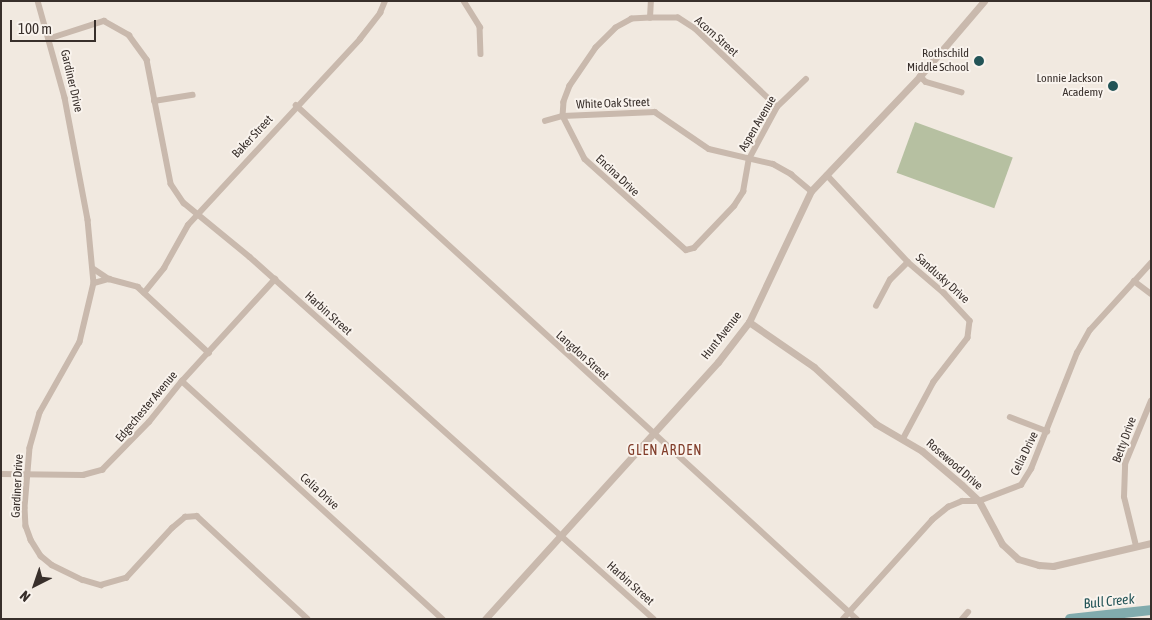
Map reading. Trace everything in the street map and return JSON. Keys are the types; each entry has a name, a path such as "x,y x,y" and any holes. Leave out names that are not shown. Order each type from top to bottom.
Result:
{"street":[{"name":"Gardiner Drive","path":"38,1 51,38 88,220 94,283 80,342 40,413 30,448 26,526 41,556 52,565 83,580 101,585 121,580 185,517 197,516 308,619"},
{"name":"Baker Street","path":"144,294 164,268 188,225 296,105 360,39 380,13 385,1"},
{"path":"464,1 480,27 481,54"},
{"path":"650,18 651,1"},
{"name":"Hunt Avenue","path":"485,619 654,434 749,322 811,191 920,76 984,1"},
{"name":"Acorn Street","path":"563,116 564,102 570,86 596,48 616,28 632,19 650,18 678,18 695,29 777,106"},
{"name":"Harbin Street","path":"51,38 92,23 104,21 129,35 147,60 171,184 198,216 274,279 654,619"},
{"path":"920,76 926,82 962,92"},
{"name":"Aspen Avenue","path":"651,219 686,250 694,248 734,206 743,192 749,159 777,106 792,89 806,78"},
{"path":"154,101 192,95"},
{"name":"Langdon Street","path":"296,105 857,619"},
{"name":"White Oak Street","path":"545,121 563,116 655,112 709,149 773,164 791,174 811,191"},
{"name":"Encina Drive","path":"563,116 585,159 651,219"},
{"name":"Sandusky Drive","path":"827,175 908,262 944,293 970,321 968,338 934,382 904,438"},
{"path":"876,306 890,280 908,262"},
{"name":"Celia Drive","path":"843,619 932,520 962,501 979,501 1021,485 1047,431 1077,353 1090,330 1151,263"},
{"path":"94,269 109,279 138,288 209,353"},
{"path":"94,283 109,279"},
{"name":"Edgechester Avenue","path":"1,474 83,475 102,470 149,422 182,380 209,353 274,279"},
{"path":"1134,280 1151,294"},
{"name":"Rosewood Drive","path":"749,322 814,368 876,424 904,438 979,501 1002,544 1018,559 1039,565 1053,566 1128,551 1136,546 1151,543"},
{"name":"Celia Drive","path":"182,380 443,619"},
{"name":"Betty Drive","path":"1136,546 1124,497 1125,464 1151,401"},
{"path":"1010,417 1047,431"},
{"path":"554,530 570,527"},
{"path":"962,619 968,612"}],"green space":[{"path":"915,122 1013,158 994,208 897,173"}],"waterway":[{"name":"Bull Creek","path":"1070,619 1151,610"}],"place":[{"name":"Rothschild Middle School","path":"979,61"},
{"name":"Lonnie Jackson Academy","path":"1113,86"}],"district":[{"name":"GLEN ARDEN","path":"665,450"}]}
